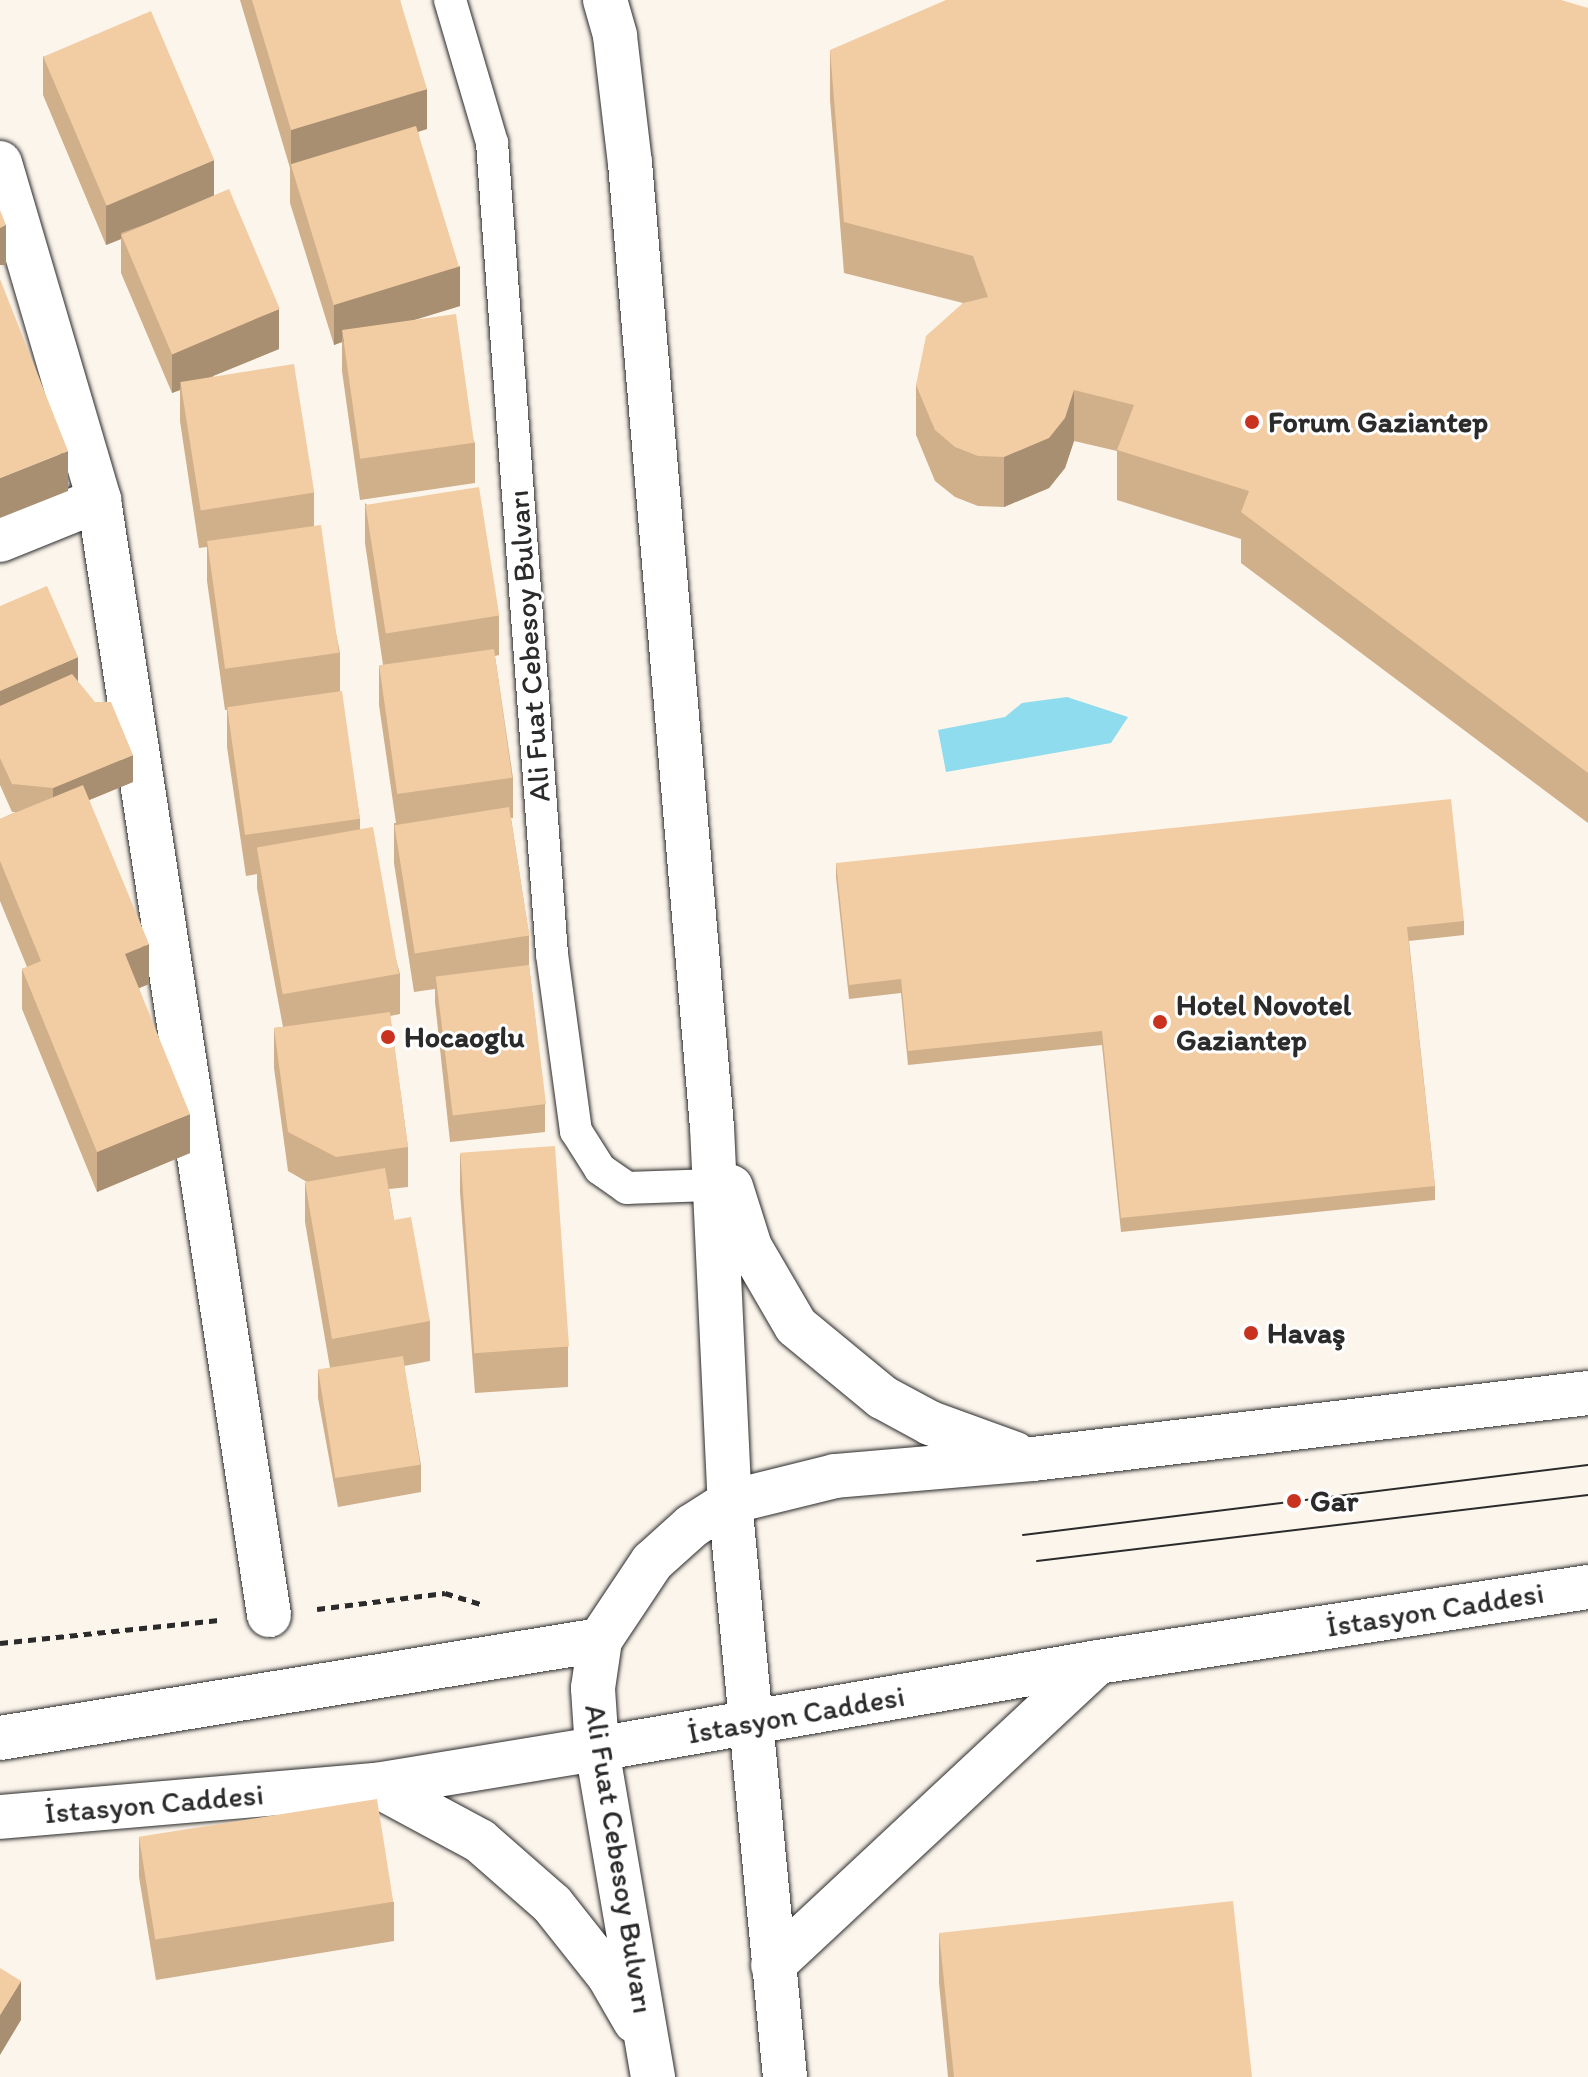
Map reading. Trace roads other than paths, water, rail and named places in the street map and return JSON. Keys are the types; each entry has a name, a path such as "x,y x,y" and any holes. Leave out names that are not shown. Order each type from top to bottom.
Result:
{"street":[{"path":"605,0 615,36 630,163 712,1127 730,1502 785,2077"},
{"path":"0,163 99,500 269,1615"},
{"path":"0,540 99,500"},
{"path":"712,1127 750,1247 796,1326 838,1365 930,1423 1033,1459"},
{"path":"0,1738 600,1640 652,1562 730,1502 835,1476 1033,1459 1588,1393"},
{"name":"İstasyon Caddesi","path":"0,1817 376,1785 750,1724 1098,1662 1588,1587"},
{"name":"Ali Fuat Cebesoy Bulvarı","path":"600,1640 593,1688 597,1749 650,2058"},
{"path":"773,1965 1098,1662"},
{"path":"376,1785 480,1841 552,1904 609,1976 650,2058"}],"lane":[{"name":"Ali Fuat Cebesoy Bulvarı","path":"450,0 492,143 552,954 576,1131 600,1169 627,1188 715,1185"}],"water":[{"path":"1067,697 1128,717 1111,743 946,772 938,730 1005,717 1022,703"}],"tram line":[{"path":"1023,1535 1588,1465"},
{"path":"1037,1561 1588,1495"}],"place":[{"name":"Forum Gaziantep","path":"1252,422"},
{"name":"Hotel Novotel Gaziantep","path":"1160,1022"},
{"name":"Hocaoglu","path":"388,1037"},
{"name":"Havaş","path":"1251,1333"},
{"name":"Gar","path":"1294,1501"}]}
